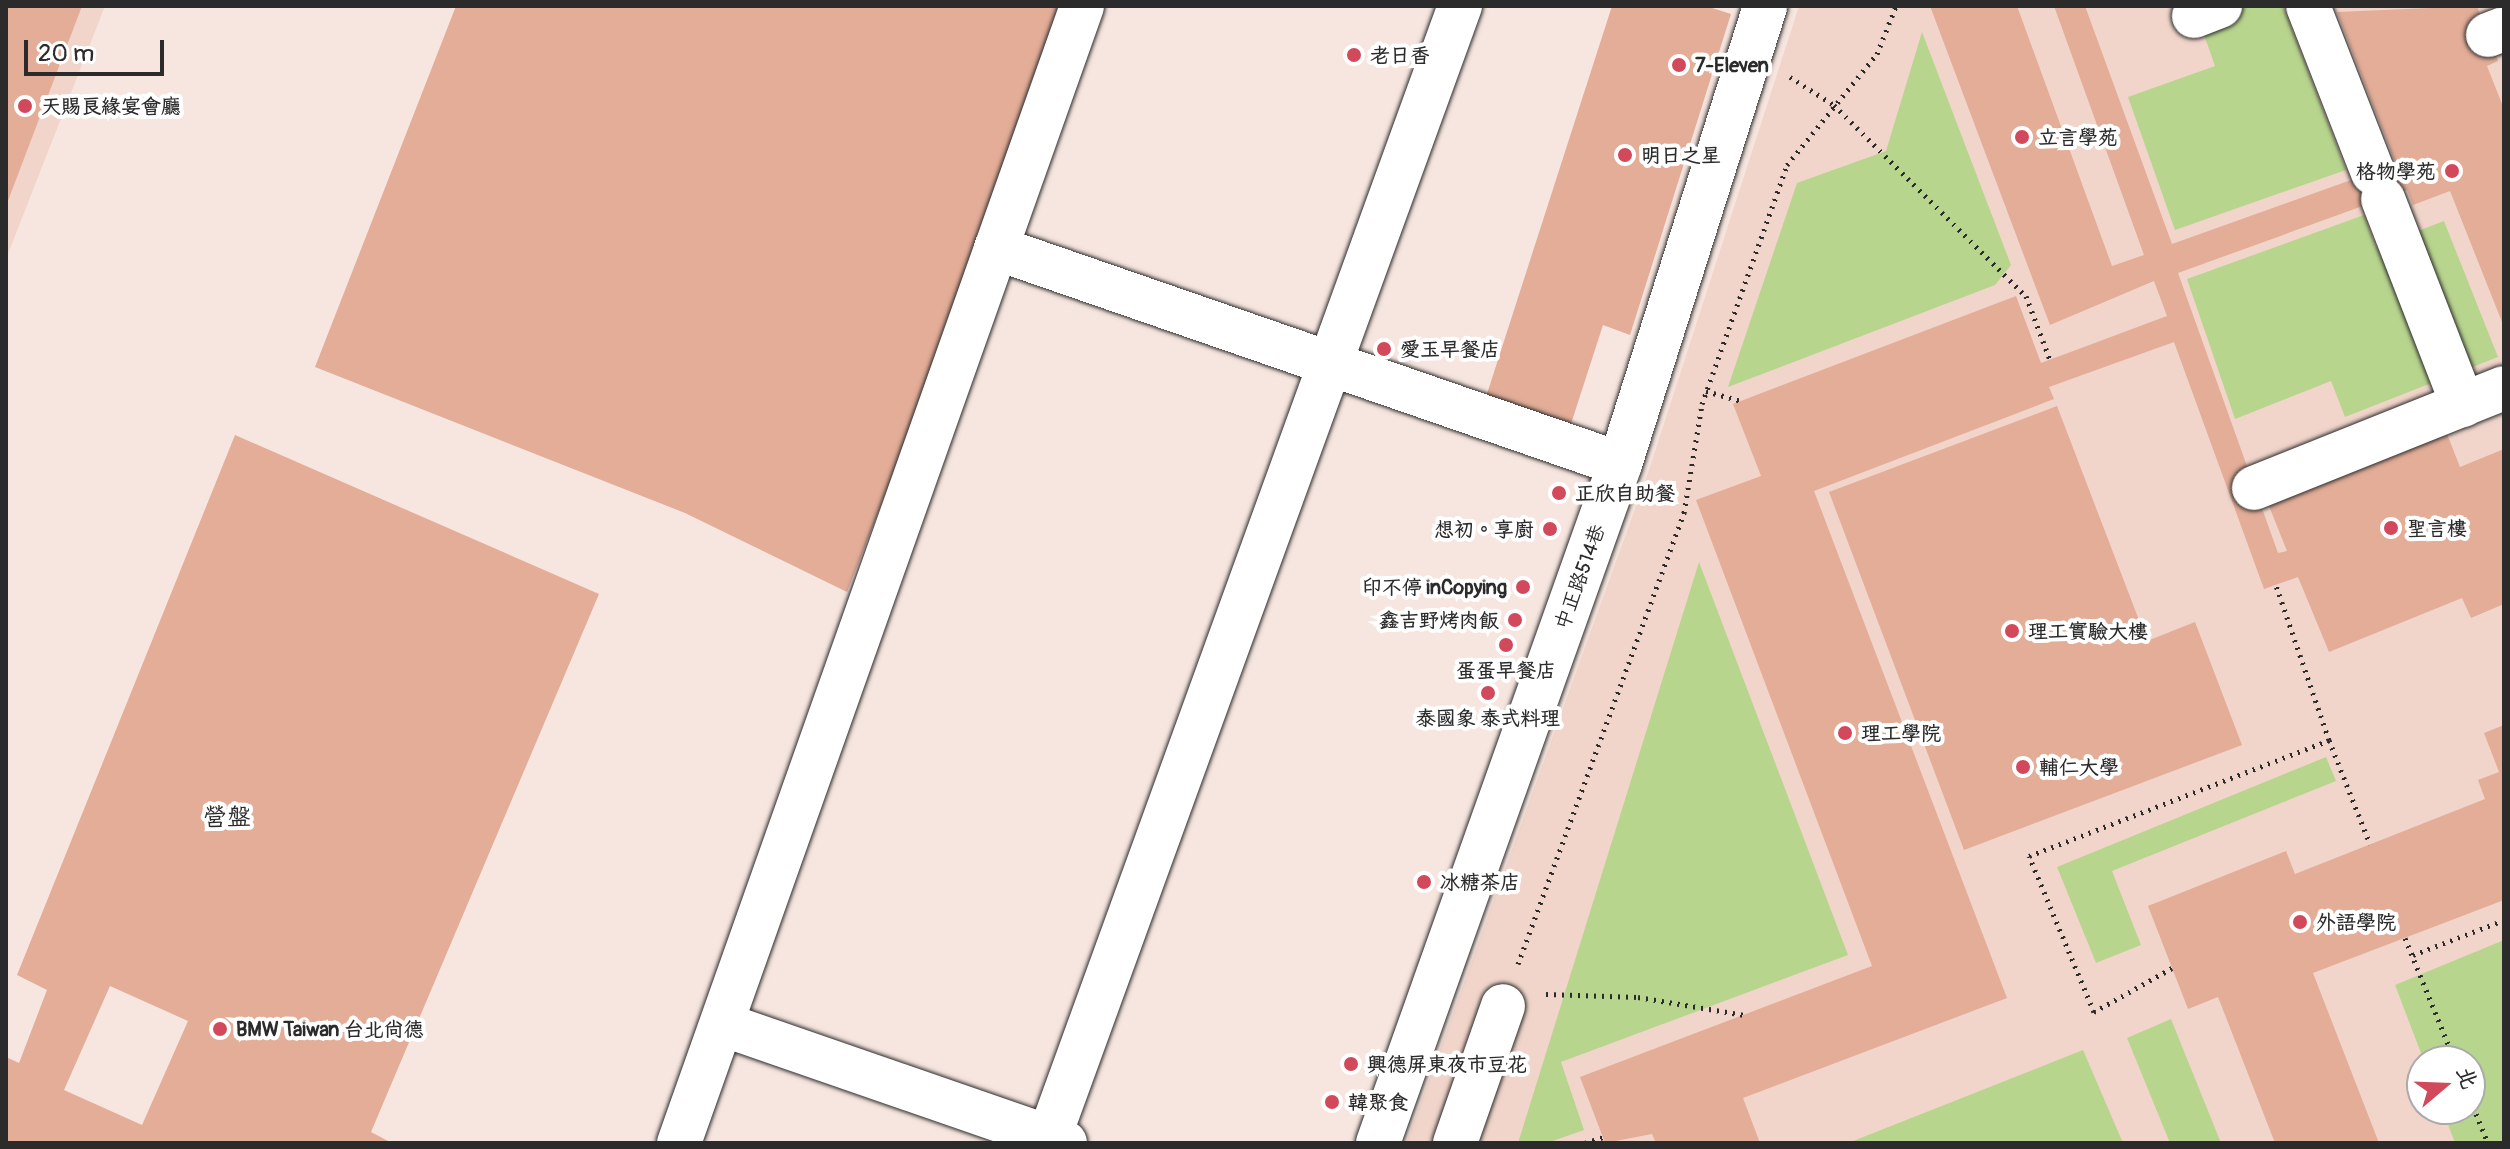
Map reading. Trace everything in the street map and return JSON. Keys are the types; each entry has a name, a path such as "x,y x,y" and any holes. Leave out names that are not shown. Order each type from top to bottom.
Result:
{"street":[{"path":"679,1143 1082,6"},
{"path":"722,1024 1053,1141 1329,363 1460,6"},
{"name":"中正路514巷","path":"1378,1143 1620,464 1765,6"},
{"path":"2308,6 2463,405"},
{"path":"996,248 1620,464"},
{"path":"2236,495 2504,388"},
{"path":"1455,1143 1505,999"}],"path":[{"path":"1744,1015 1638,997 1505,999 1684,513 1706,391 1787,165 1877,54 1896,6"},
{"path":"1780,70 1834,105 2026,296 2050,360"},
{"path":"1706,391 1741,401"},
{"path":"2276,585 2329,740 2370,844"},
{"path":"2172,968 2094,1012 2029,856 2329,740"},
{"path":"2413,955 2504,920"},
{"path":"2405,938 2449,1045"},
{"path":"1585,1143 1603,1137"}],"shaded area":[{"name":"天賜良緣宴會廳","path":"6,6 105,6 6,259"},
{"name":"輔仁大學","path":"1799,6 2504,6 2504,1143 1406,1143 1648,473"}],"green space":[{"path":"2194,6 2283,6 2346,170 2175,230 2128,97 2215,66"},
{"path":"1922,32 2011,265 1995,285 1728,387 1797,183 1886,151"},
{"path":"2364,215 2376,247 2444,221 2498,357 2345,417 2331,381 2235,419 2187,279"},
{"path":"1699,562 1848,955 1561,1062 1584,1130 1547,1143 1518,1143"},
{"path":"2326,757 2336,781 2112,871 2141,945 2096,963 2057,867"},
{"path":"2504,940 2504,1143 2455,1143 2448,1125 2486,1125 2486,1045 2418,1045 2395,985"},
{"path":"2171,1019 2221,1143 2170,1143 2127,1038"},
{"path":"2083,1050 2123,1143 1848,1143"}],"building":[{"name":"天賜良緣宴會廳","path":"6,6 82,6 6,206"},
{"path":"456,6 1077,6 847,592 685,513 315,367"},
{"name":"明日之星","path":"1612,6 1706,6 1731,14 1630,335 1603,325 1569,430 1485,400"},
{"path":"1930,6 2017,6 2112,266 2144,255 2054,6 2085,6 2172,244 2396,164 2337,12 2477,6 2498,61 2487,66 2504,109 2504,327 2450,191 2413,205 2407,190 2178,273 2278,553 2287,551 2269,506 2447,434 2460,467 2504,449 2504,604 2471,618 2462,598 2329,652 2298,577 2264,589 2174,342 2049,387 2054,399 1814,491 2007,998 1743,1098 1760,1143 1656,1143 1652,1134 1605,1143 1580,1077 1872,966 1696,500 1761,476 1733,404 2016,296 2041,363 2167,316 2154,281 2050,325"},
{"name":"理工實驗大樓","path":"2057,406 2147,641 2195,622 2242,745 1964,850 1829,492"},
{"path":"235,435 599,594 371,1132 392,1143 6,1143 6,1057 19,1063 47,990 17,975","holes":["110,986 188,1021 142,1125 64,1090"]},
{"name":"外語學院","path":"2504,725 2504,900 2313,973 2379,1143 2275,1143 2218,997 2188,1009 2148,906 2286,851 2295,874 2485,799 2478,780 2499,772 2484,733"}],"place":[{"name":"老日香","path":"1354,55"},
{"name":"7-Eleven","path":"1679,65"},
{"name":"天賜良緣宴會廳","path":"25,106"},
{"name":"立言學苑","path":"2022,137"},
{"name":"明日之星","path":"1625,155"},
{"name":"格物學苑","path":"2452,171"},
{"name":"愛玉早餐店","path":"1384,349"},
{"name":"正欣自助餐","path":"1559,493"},
{"name":"聖言樓","path":"2391,528"},
{"name":"想初。享廚","path":"1550,529"},
{"name":"印不停 inCopying","path":"1523,587"},
{"name":"鑫吉野烤肉飯","path":"1515,620"},
{"name":"理工實驗大樓","path":"2012,631"},
{"name":"蛋蛋早餐店","path":"1506,645"},
{"name":"泰國象 泰式料理","path":"1488,693"},
{"name":"理工學院","path":"1845,733"},
{"name":"輔仁大學","path":"2023,767"},
{"name":"冰糖茶店","path":"1424,882"},
{"name":"外語學院","path":"2300,922"},
{"name":"BMW Taiwan 台北尚德","path":"220,1029"},
{"name":"興德屏東夜市豆花","path":"1351,1064"},
{"name":"韓聚食","path":"1332,1102"}],"district":[{"name":"營盤","path":"227,818"}]}
